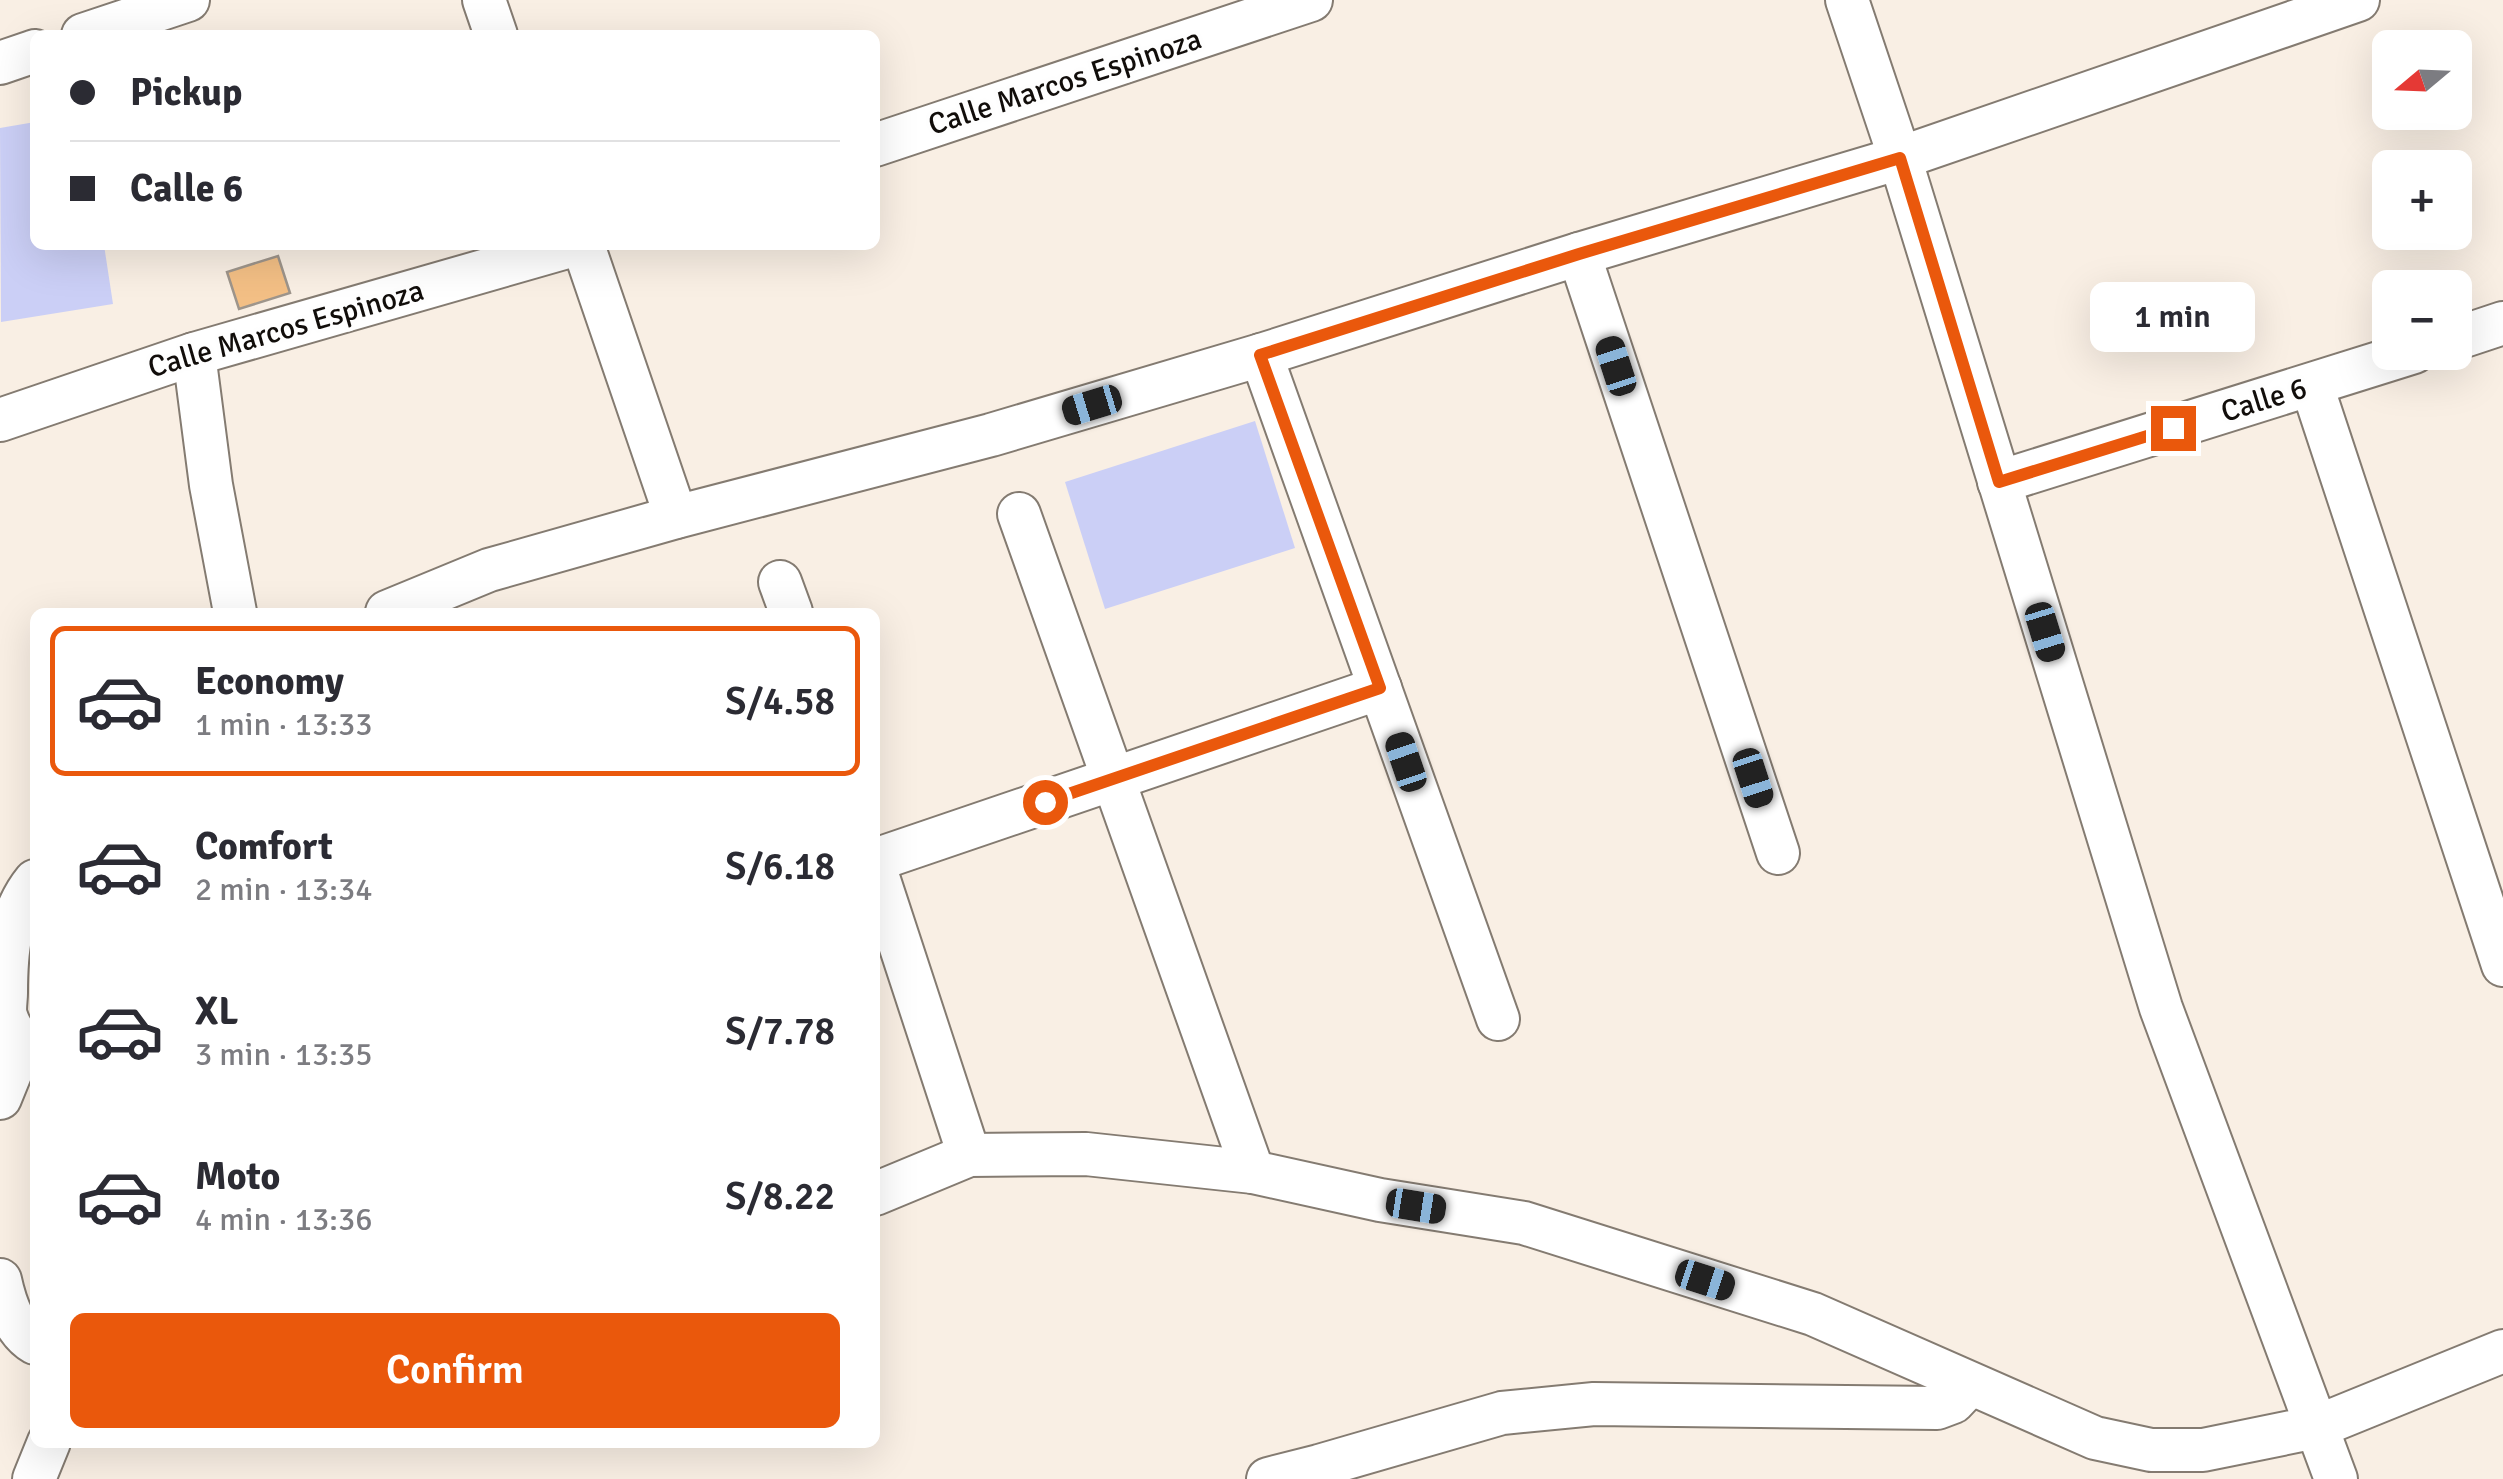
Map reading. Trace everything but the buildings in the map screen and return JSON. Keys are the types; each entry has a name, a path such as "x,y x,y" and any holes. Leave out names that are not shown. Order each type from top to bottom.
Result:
{"street":[{"path":"98,30 188,0"},
{"path":"484,0 494,30"},
{"name":"Calle Marcos Espinoza","path":"880,143 1312,0"},
{"path":"1847,0 1900,158 2161,1008 2336,1479"},
{"path":"397,608 490,570 991,435 1900,158 2358,0"},
{"path":"0,62 30,53"},
{"name":"Calle Marcos Espinoza","path":"0,420 194,354 557,250"},
{"path":"576,250 676,517"},
{"path":"1579,254 1778,853"},
{"path":"2472,334 2503,324"},
{"path":"194,354 210,485 233,608"},
{"path":"1260,355 1498,1018"},
{"name":"Calle 6","path":"1999,482 2372,366"},
{"path":"2312,386 2503,965"},
{"path":"1019,514 1252,1172"},
{"path":"880,858 1380,688"},
{"path":"880,883 970,1155"},
{"path":"0,1098 28,1048 6,1015 6,966 11,926 30,887"},
{"path":"880,1192 970,1155 1086,1154 1252,1172 1380,1200 1524,1224 1813,1314 2095,1438 2152,1450 2203,1450 2316,1427 2503,1350"},
{"path":"0,1280 4,1300 24,1337 30,1340"},
{"path":"1268,1479 1502,1413 1594,1404 1937,1408 1953,1402 1970,1384"},
{"path":"34,1479 47,1448"}],"shaded area":[{"path":"30,123 30,250 105,250 113,304 1,322 0,128"},
{"path":"1255,421 1295,548 1105,609 1065,482"}],"route":[{"path":"1045,802 1380,688 1260,355 1900,158 1999,482 2173,428"}]}
